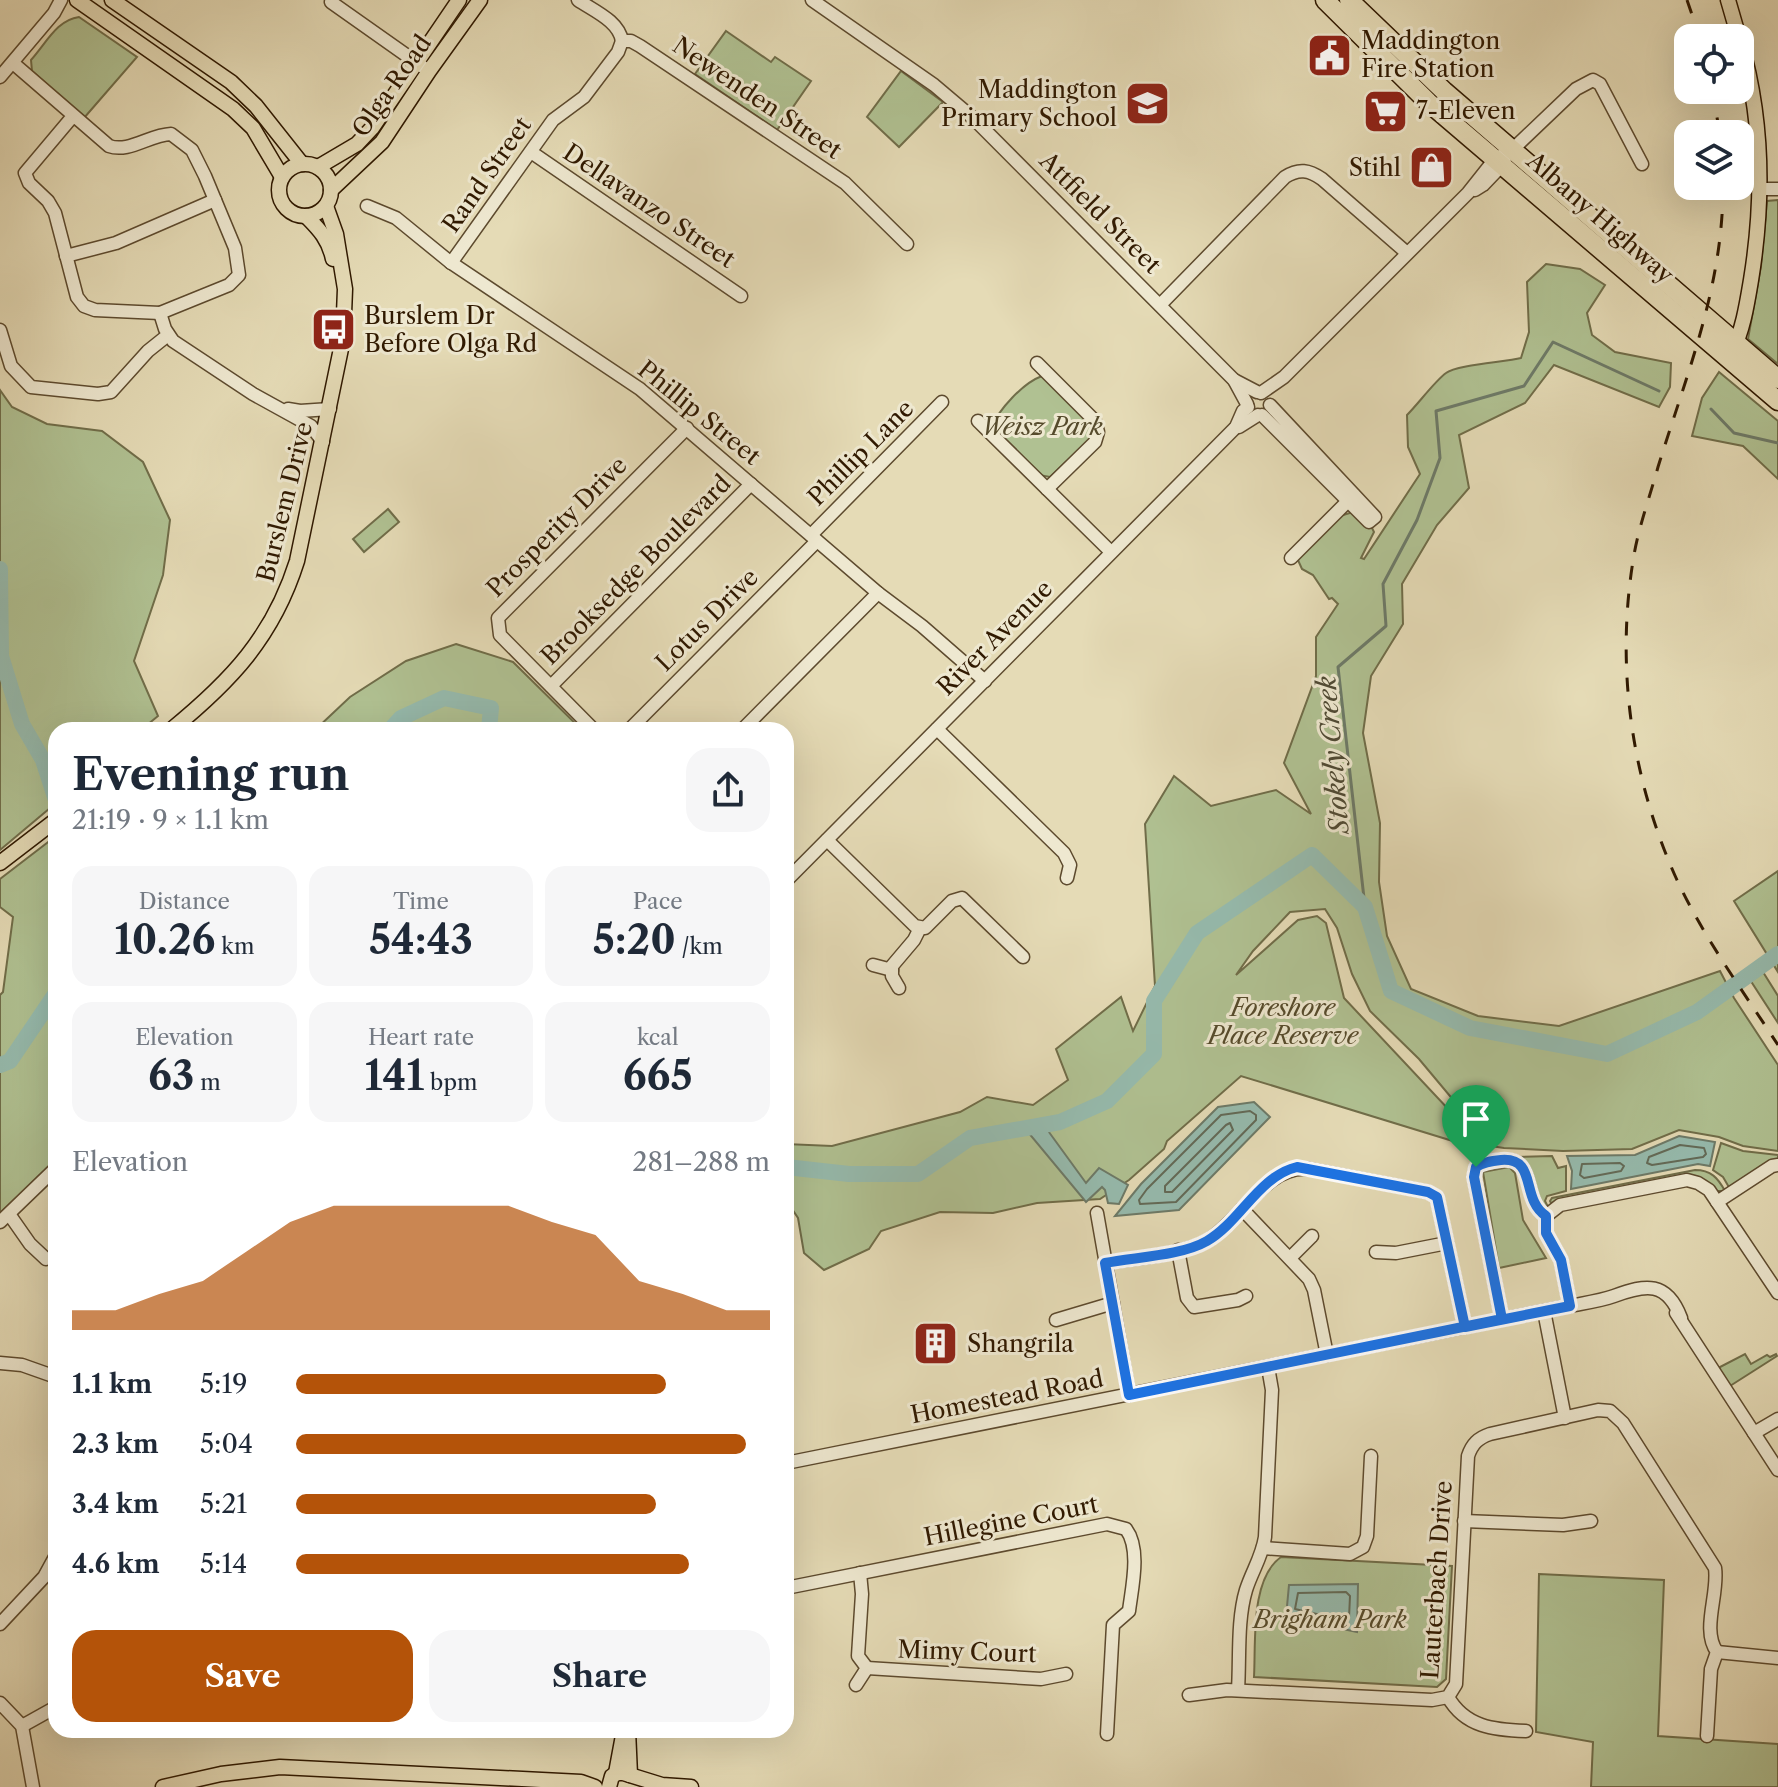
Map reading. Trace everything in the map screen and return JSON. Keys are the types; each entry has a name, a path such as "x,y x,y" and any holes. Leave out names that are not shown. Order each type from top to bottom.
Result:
{"highway":[{"name":"Albany Highway","path":"1325,0 1352,11 1512,150 1665,294 1732,352 1778,401"},
{"name":"Albany Highway","path":"1352,11 1417,92 1499,163 1665,294"},
{"name":"Albany Highway","path":"1732,352 1778,379"}],"main road":[{"name":"Burslem Drive","path":"77,0 233,109 253,128 282,177 278,192 284,207 306,216 322,232 345,289"},
{"path":"112,0 231,82 279,133 302,164"},
{"name":"Olga Road","path":"318,167 341,155 365,135 459,0"},
{"name":"Olga Road","path":"331,190 368,157 480,0"},
{"path":"1728,0 1735,24"},
{"path":"208,66 205,72 208,81 232,98 245,112 253,128"},
{"path":"365,135 368,138 379,135 410,101"},
{"path":"1732,352 1754,261 1759,189 1753,104"},
{"path":"274,162 273,149 279,133"},
{"path":"282,177 294,166 302,164 318,167 328,177 331,190 326,206 320,212 306,216"},
{"name":"Burslem Drive","path":"180,722 237,671 272,622 288,590 297,561 343,339 345,289 336,234 326,206"},
{"path":"0,863 48,826"},
{"path":"622,1779 625,1738"},
{"path":"163,1787 280,1767 588,1785 622,1779 659,1786 691,1787"}],"street":[{"path":"54,13 61,0"},
{"path":"0,77 54,13 69,0"},
{"name":"Newenden Street","path":"578,0 615,25 622,41 631,41 640,46 845,183 907,244"},
{"name":"Attfield Street","path":"812,0 934,85 973,118 1372,519"},
{"path":"331,2 429,71"},
{"name":"Rand Street","path":"451,263 553,120 584,97 618,52 622,41"},
{"path":"13,63 109,146 124,148 158,135 171,134 192,150 235,248 239,275 229,285 160,313 95,310 84,306 77,297 52,206 29,183 25,173 73,116"},
{"path":"1259,404 1407,253 1576,89 1593,80 1600,84 1642,164"},
{"name":"Dellavanzo Street","path":"531,152 741,296"},
{"path":"1160,305 1285,177 1300,170 1322,179 1407,253"},
{"path":"1759,189 1778,189"},
{"path":"66,256 116,243 215,200"},
{"name":"Phillip Street","path":"367,206 396,218 451,263 640,389 985,681"},
{"path":"160,313 168,335 181,347 273,406 311,426 323,442"},
{"path":"0,330 11,366 31,387 98,394 111,392 143,356 168,335"},
{"path":"1037,363 1095,421 1098,432 1095,442 1047,489"},
{"name":"Phillip Lane","path":"814,538 942,402"},
{"name":"River Avenue","path":"794,873 1259,404"},
{"path":"273,406 300,411 330,409"},
{"path":"978,421 1111,552"},
{"name":"Prosperity Drive","path":"586,722 500,635 498,618 687,428"},
{"name":"Brooksedge Boulevard","path":"551,686 751,484"},
{"path":"1291,558 1351,498"},
{"name":"Lotus Drive","path":"637,722 814,538"},
{"path":"750,722 878,593"},
{"path":"937,729 1064,853 1070,865 1067,878"},
{"path":"827,840 920,928"},
{"path":"899,988 892,970 894,961 914,940 920,928 929,925 952,901 962,898 1023,957"},
{"path":"873,965 892,970"},
{"path":"1502,1319 1474,1177 1476,1167 1483,1162 1506,1159 1518,1163 1526,1173 1531,1200 1546,1216 1546,1233 1561,1260 1570,1306"},
{"path":"1717,1202 1778,1165"},
{"path":"1105,1263 1178,1250 1208,1240 1278,1175 1297,1167 1309,1169 1428,1192 1437,1197 1465,1327"},
{"path":"46,1259 5,1218 48,1176"},
{"path":"1546,1216 1560,1205 1687,1180 1698,1183 1709,1190 1778,1293"},
{"path":"1242,1209 1312,1284 1327,1355"},
{"path":"1097,1213 1129,1395"},
{"path":"1290,1258 1312,1236"},
{"path":"1376,1252 1396,1253 1447,1243"},
{"path":"1178,1250 1187,1298 1194,1307 1246,1296"},
{"name":"Homestead Road","path":"794,1461 1570,1306 1644,1288 1659,1289 1676,1304 1681,1318 1778,1470"},
{"path":"1056,1320 1113,1303"},
{"path":"1544,1311 1565,1418"},
{"path":"0,1363 22,1365 48,1374"},
{"path":"1238,1690 1243,1606 1246,1589 1263,1548 1272,1390 1268,1367"},
{"name":"Lauterbach Drive","path":"1189,1695 1238,1690 1432,1700 1448,1697 1456,1684 1468,1456 1471,1447 1479,1438 1598,1410 1610,1411 1623,1423 1715,1568 1717,1580 1710,1636 1717,1652 1711,1669 1707,1736"},
{"path":"1754,1433 1778,1419"},
{"path":"1263,1548 1350,1554 1363,1547 1367,1536 1371,1456"},
{"path":"1464,1521 1563,1525 1591,1521"},
{"name":"Hillegine Court","path":"794,1586 1107,1524 1126,1529 1134,1545 1131,1591 1129,1611 1113,1625 1107,1734"},
{"path":"0,1624 48,1570"},
{"name":"Mimy Court","path":"860,1573 862,1594 858,1656 867,1668 1041,1679 1066,1674"},
{"path":"1717,1652 1778,1658"},
{"name":"Mimy Court","path":"856,1685 867,1668"},
{"path":"1448,1697 1454,1708 1489,1730 1526,1731"},
{"path":"0,1703 22,1726 34,1783"},
{"path":"22,1726 48,1711"}],"green space":[{"path":"79,17 137,57 84,118 32,71 31,60 58,27"},
{"path":"726,31 771,62 775,57 811,81 777,130 695,74"},
{"path":"901,71 943,102 899,147 867,117"},
{"path":"1778,200 1778,364 1748,339 1761,266 1767,201"},
{"name":"Foreshore Place Reserve","path":"1546,264 1580,269 1605,285 1587,313 1592,335 1615,352 1671,363 1670,387 1659,407 1554,365 1525,403 1459,435 1469,488 1437,525 1402,584 1403,624 1371,676 1363,733 1380,823 1379,882 1387,936 1411,989 1478,1016 1559,1026 1720,971 1778,1065 1778,1151 1679,1130 1632,1149 1563,1151 1464,1142 1460,1108 1419,1059 1370,1011 1352,974 1337,928 1325,909 1290,912 1253,951 1236,975 1298,920 1317,916 1326,923 1344,998 1451,1112 1456,1142 1241,1076 1167,1141 1164,1149 1129,1180 1100,1199 1037,1203 993,1213 940,1212 881,1231 869,1249 824,1270 804,1253 798,1218 794,1212 794,1144 832,1146 960,1112 987,1097 1033,1105 1068,1080 1056,1049 1121,997 1133,1031 1155,986 1145,824 1174,776 1211,806 1276,790 1311,814 1284,763 1316,676 1316,637 1338,604 1329,599 1313,575 1302,569 1297,558 1340,516 1353,512 1369,522 1374,532 1361,558 1364,559 1420,474 1408,447 1407,415 1451,370 1521,358 1529,332 1527,282"},
{"path":"1719,372 1778,421 1778,479 1743,446 1692,436 1702,398"},
{"name":"Weisz Park","path":"1042,376 1092,425 1092,437 1050,477 1039,475 991,428 1012,398 1027,384"},
{"path":"0,390 12,407 47,424 102,431 143,462 170,520 163,575 134,661 158,716 151,722 48,722 48,810 0,850"},
{"path":"388,509 399,522 364,552 353,539"},
{"path":"456,644 513,662 574,722 323,722 350,697 406,661"},
{"path":"48,842 48,1170 0,1213 0,995 3,992 13,917 0,907 0,879"},
{"path":"1778,871 1778,972 1734,901"},
{"path":"1758,964 1778,996 1778,1023 1745,972"},
{"path":"1721,1143 1743,1151 1778,1155 1778,1163 1730,1189 1723,1177 1713,1170"},
{"path":"1552,1156 1558,1168 1566,1166 1566,1191 1547,1196 1545,1201 1548,1207 1541,1208 1515,1157"},
{"path":"1509,1167 1515,1173 1523,1220 1546,1258 1499,1268 1483,1172"},
{"path":"1695,1170 1713,1176 1725,1191 1715,1191 1702,1181 1550,1201 1552,1198"},
{"path":"1745,1354 1751,1364 1767,1355 1777,1356 1730,1386 1720,1367"},
{"name":"Brigham Park","path":"1281,1557 1452,1566 1446,1679 1437,1687 1254,1677 1259,1595 1271,1567"},
{"path":"1539,1574 1664,1580 1658,1736 1778,1744 1778,1787 1591,1787 1593,1742 1536,1732"}],"water":[{"path":"1254,1102 1270,1117 1179,1210 1115,1216 1141,1184 1218,1107"},
{"path":"1046,1128 1086,1183 1099,1168 1128,1185 1119,1204 1108,1203 1102,1187 1086,1202 1027,1131"},
{"path":"1679,1136 1715,1142 1710,1166 1698,1164 1571,1189 1572,1171 1567,1156 1635,1155"},
{"path":"1358,1584 1357,1632 1286,1617 1289,1585"}],"waterway":[{"name":"Stokely Creek","path":"1365,907 1338,667 1386,626 1383,584 1417,520 1440,458 1436,411 1524,386 1553,342 1659,391"},
{"path":"1711,409 1734,433 1778,443"},
{"path":"0,569 1,656 22,724 43,760 48,775"},
{"path":"397,722 444,698 491,708 490,722"},
{"path":"794,1168 849,1174 918,1174 970,1138 1060,1122 1107,1101 1154,1054 1154,1001 1197,933 1312,855 1365,907 1391,991 1470,1028 1607,1054 1697,1012 1778,954"},
{"path":"0,1065 10,1061 48,1005"}],"railway":[{"path":"1687,0 1695,24"},
{"path":"1715,104 1717,120"},
{"path":"1722,200 1710,295 1634,555 1626,638 1627,680 1638,762 1661,842 1688,902 1778,1045"}],"place":[{"name":"Maddington Fire Station","path":"1330,55"},
{"name":"Maddington Primary School","path":"1148,104"},
{"name":"7-Eleven","path":"1385,111"},
{"name":"Stihl","path":"1432,168"},
{"name":"Burslem Dr Before Olga Rd","path":"333,330"},
{"name":"Shangrila","path":"936,1344"}],"route":[{"path":"1476,1167 1474,1177 1502,1319 1268,1367 1129,1395 1105,1263 1197,1246 1218,1233 1278,1175 1297,1167 1428,1192 1437,1197 1440,1205 1465,1327 1570,1306 1561,1260 1546,1233 1546,1216 1531,1200 1526,1173 1518,1163 1506,1159 1483,1162 1476,1167"}]}
